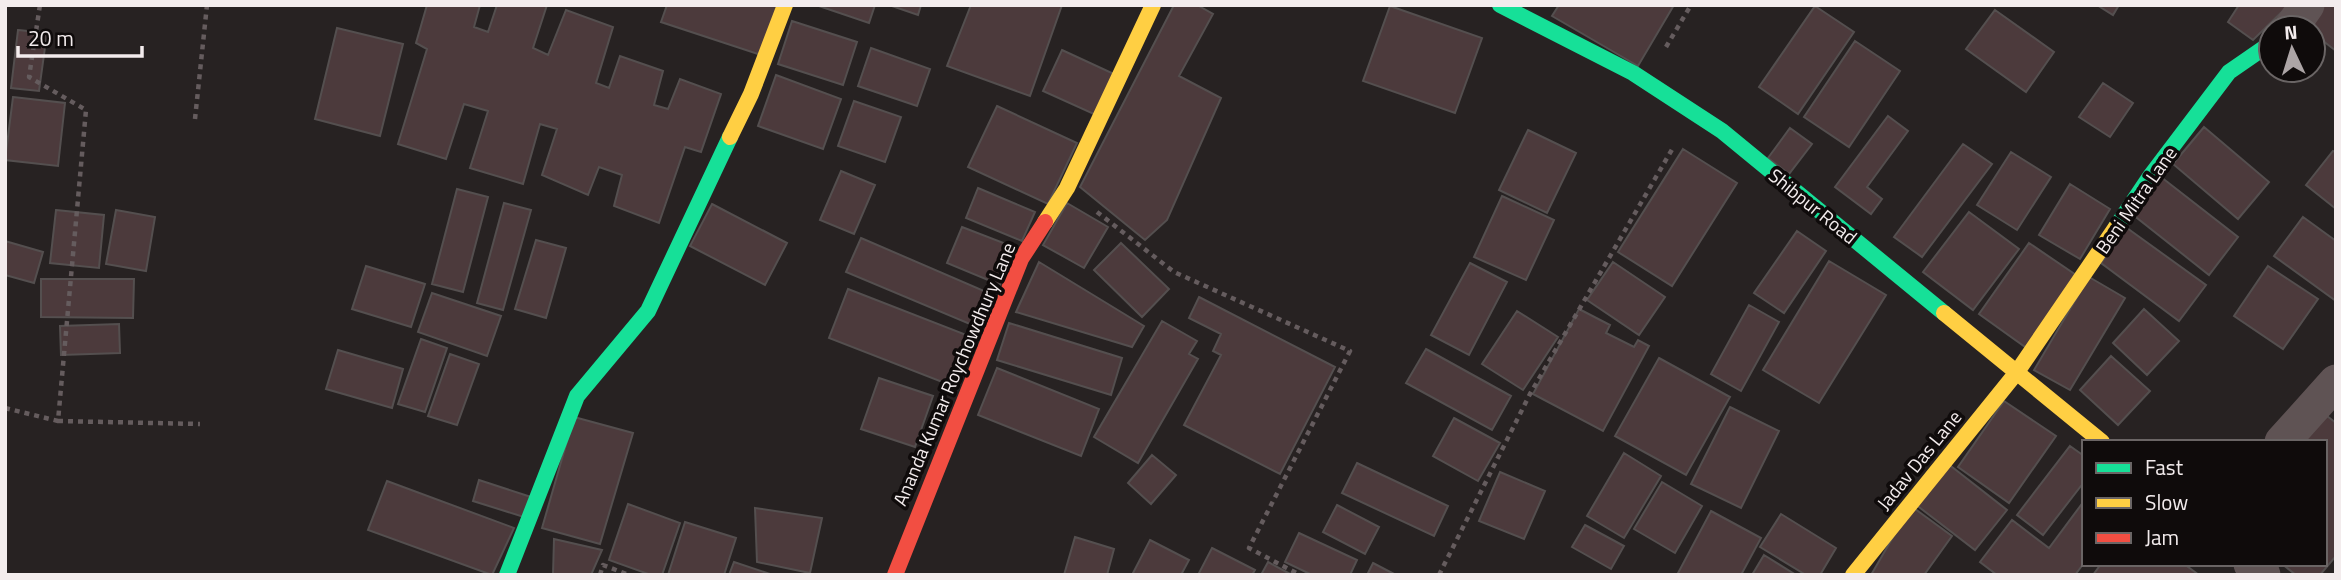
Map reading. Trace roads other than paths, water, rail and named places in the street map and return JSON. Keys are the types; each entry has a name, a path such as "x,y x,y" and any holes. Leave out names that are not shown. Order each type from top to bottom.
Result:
{"street":[{"path":"507,575 577,396 648,311 751,94 785,5"},
{"name":"Ananda Kumar Roychowdhury Lane","path":"895,575 1021,259 1067,188 1153,5"},
{"name":"Shibpur Road","path":"1500,5 1645,81 1722,131 2100,440"},
{"name":"Beni Mitra Lane","path":"2017,372 2151,175 2229,72 2257,53"},
{"name":"Jadav Das Lane","path":"1853,575 2017,372"},
{"path":"2284,440 2336,382"}]}
